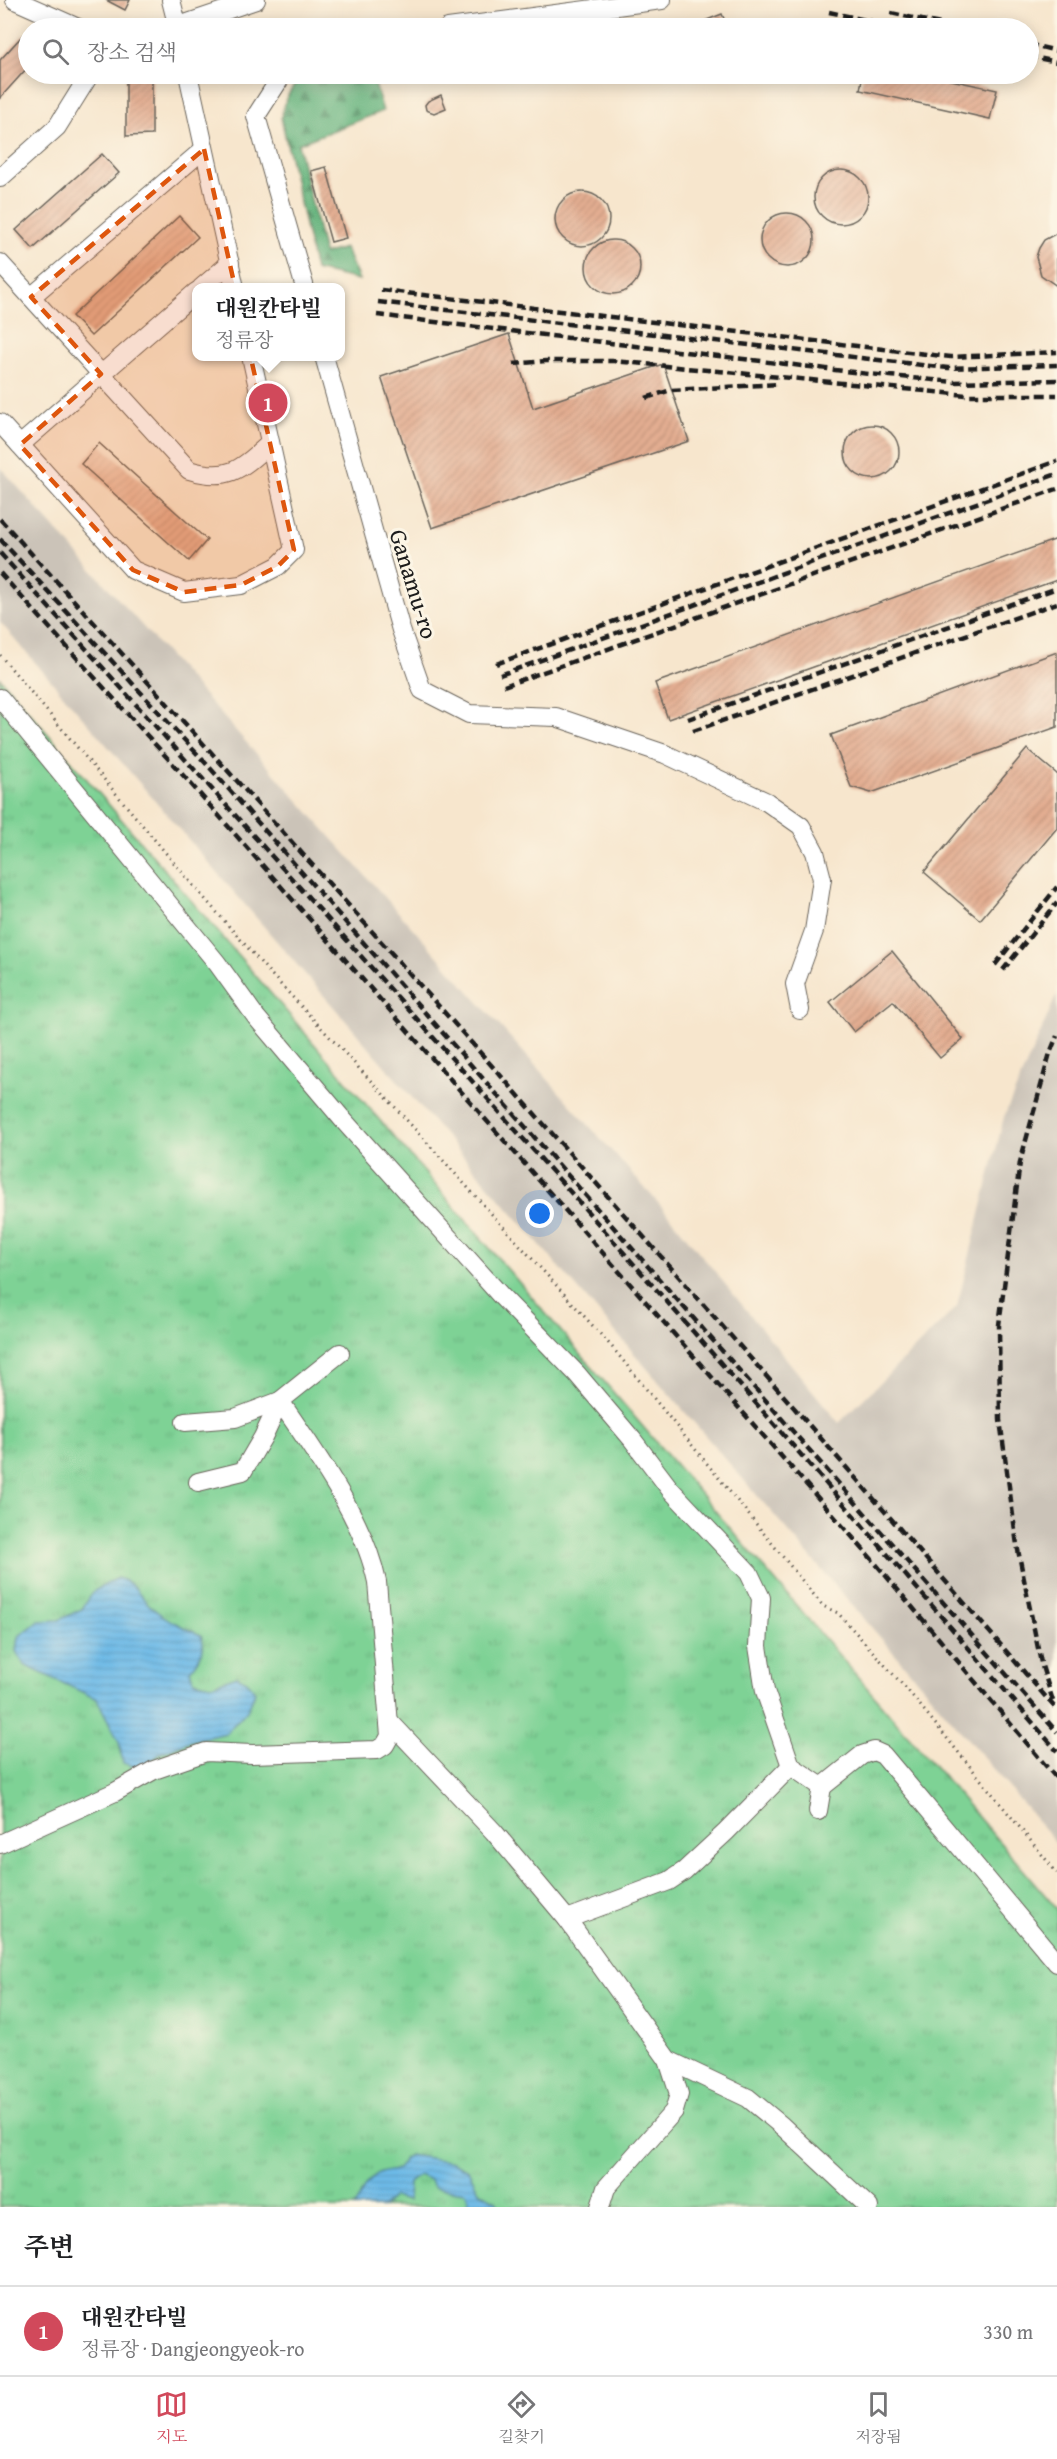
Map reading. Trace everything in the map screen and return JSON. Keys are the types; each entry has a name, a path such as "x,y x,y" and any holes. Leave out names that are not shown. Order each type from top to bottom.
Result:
{"street":[{"path":"15,0 56,18"},
{"path":"171,0 174,18"},
{"path":"205,18 256,0"},
{"path":"524,18 662,0"},
{"path":"0,178 57,127 84,84"},
{"path":"190,84 234,283"},
{"path":"277,84 256,116 303,283"},
{"path":"31,297 204,149"},
{"path":"0,263 189,470 210,476 241,469 270,443"},
{"path":"207,283 230,263"},
{"path":"20,445 192,295"},
{"path":"0,423 133,570 184,592 242,585 278,566 294,550 252,361"},
{"name":"Ganamu-ro","path":"325,361 401,630 422,690 469,714 556,717 665,754 767,802 801,826 815,852 822,879 814,931 795,984 800,1010"},
{"path":"0,698 217,963 256,1017 344,1121 502,1298 577,1374 670,1489 749,1573 761,1598 758,1646 765,1691 791,1766 822,1787"},
{"path":"185,1422 236,1418 280,1401 340,1353"},
{"path":"198,1482 243,1471 280,1401"},
{"path":"0,1844 115,1792 154,1770 207,1752 252,1754 377,1750 385,1744 390,1736 390,1722 377,1582 373,1563 338,1491 280,1401"},
{"path":"390,1722 494,1832 567,1919 668,2060 679,2094 674,2111 606,2188 600,2207"},
{"path":"818,1811 822,1787 862,1755 874,1751 883,1755 1057,1963"},
{"path":"567,1919 669,1881 684,1871 791,1766"},
{"path":"668,2060 748,2098 782,2126 868,2207"}],"path":[{"path":"0,655 88,763 269,972 384,1095 612,1347 717,1474 779,1554 824,1606 838,1613 910,1694 1057,1873"}],"highlighted area":[{"path":"204,149 294,550 278,566 241,585 184,592 133,570 20,445 101,374 31,297"}],"shaded area":[{"path":"0,467 661,1206 839,1423 957,1307 1004,1117 1057,994 1057,1844 0,622"}],"green space":[{"path":"295,84 375,84 383,111 298,144 324,254 345,248 359,280 315,270 281,117 289,93"},
{"path":"0,678 1057,1909 1057,2207 0,2207"}],"water":[{"path":"117,1578 130,1584 160,1614 201,1635 203,1650 190,1671 194,1681 211,1685 237,1676 247,1681 255,1692 248,1709 226,1733 187,1742 161,1753 141,1769 123,1763 119,1742 97,1699 24,1665 16,1651 18,1637 39,1621 59,1620 82,1609 94,1591"},
{"path":"410,2155 453,2162 468,2170 479,2191 496,2201 499,2207 465,2207 469,2199 466,2192 434,2187 431,2180 419,2175 409,2183 408,2201 393,2197 383,2207 354,2207 372,2178 395,2170 404,2158"}],"building":[{"path":"106,0 130,0 125,10"},
{"path":"722,14 724,18 712,18"},
{"path":"18,40 18,78 0,98 0,60"},
{"path":"126,84 152,84 152,135 126,136"},
{"path":"861,84 970,84 997,90 990,119 860,90"},
{"path":"441,95 446,108 434,113 426,110 425,105 428,101"},
{"path":"102,154 119,173 33,249 16,230"},
{"path":"326,167 346,238 331,242 311,171"},
{"path":"841,170 851,172 860,178 866,187 868,197 866,207 860,216 851,222 841,224 831,222 822,216 816,207 814,197 816,187 822,178 831,172"},
{"path":"582,192 592,194 601,200 607,209 609,219 607,229 601,238 592,244 582,246 572,244 563,238 557,229 555,219 557,209 563,200 572,194"},
{"path":"787,213 797,215 806,221 812,230 814,240 812,250 806,259 797,265 787,267 777,265 768,259 762,250 760,240 762,230 768,221 777,215"},
{"path":"179,216 198,237 91,336 72,316"},
{"path":"1057,233 1057,286 1041,275 1036,257 1044,240"},
{"path":"613,240 623,242 632,248 638,257 640,267 638,277 632,286 623,292 613,294 603,292 594,286 588,277 586,267 588,257 594,248 603,242"},
{"path":"509,334 533,408 663,364 689,441 432,528 381,377"},
{"path":"872,425 882,427 891,433 897,442 899,452 897,462 891,471 882,477 872,479 862,477 853,471 847,462 845,452 847,442 853,433 862,427"},
{"path":"99,443 207,540 189,561 81,464"},
{"path":"1057,539 1057,580 668,719 655,683"},
{"path":"1057,652 1057,727 871,793 851,787 831,735"},
{"path":"1027,749 1057,774 1057,828 980,920 924,872"},
{"path":"892,951 963,1039 940,1058 893,1001 854,1032 830,1002"}],"railway":[{"path":"829,12 857,18"},
{"path":"891,13 913,18"},
{"path":"1039,47 1057,51"},
{"path":"1039,58 1057,62"},
{"path":"381,290 951,357 1057,352"},
{"path":"378,302 948,368 1057,365"},
{"path":"377,315 869,374 955,382 1057,380"},
{"path":"513,364 546,361 614,361 966,395 1057,395"},
{"path":"646,398 671,390 778,384"},
{"path":"496,664 1057,461"},
{"path":"500,675 1057,474"},
{"path":"504,686 1057,489"},
{"path":"0,519 532,1111 1057,1710"},
{"path":"0,539 211,769 1057,1732"},
{"path":"0,553 532,1149 1057,1751"},
{"path":"0,573 191,784 876,1564 1057,1779"},
{"path":"688,719 1057,588"},
{"path":"693,731 1057,603"},
{"path":"995,965 1057,887"},
{"path":"1003,970 1057,903"},
{"path":"1053,1701 1041,1663 1017,1545 1000,1420 999,1325 1020,1162 1050,1053 1057,1036"}],"place":[{"name":"대원칸타빌","path":"268,403"}]}
